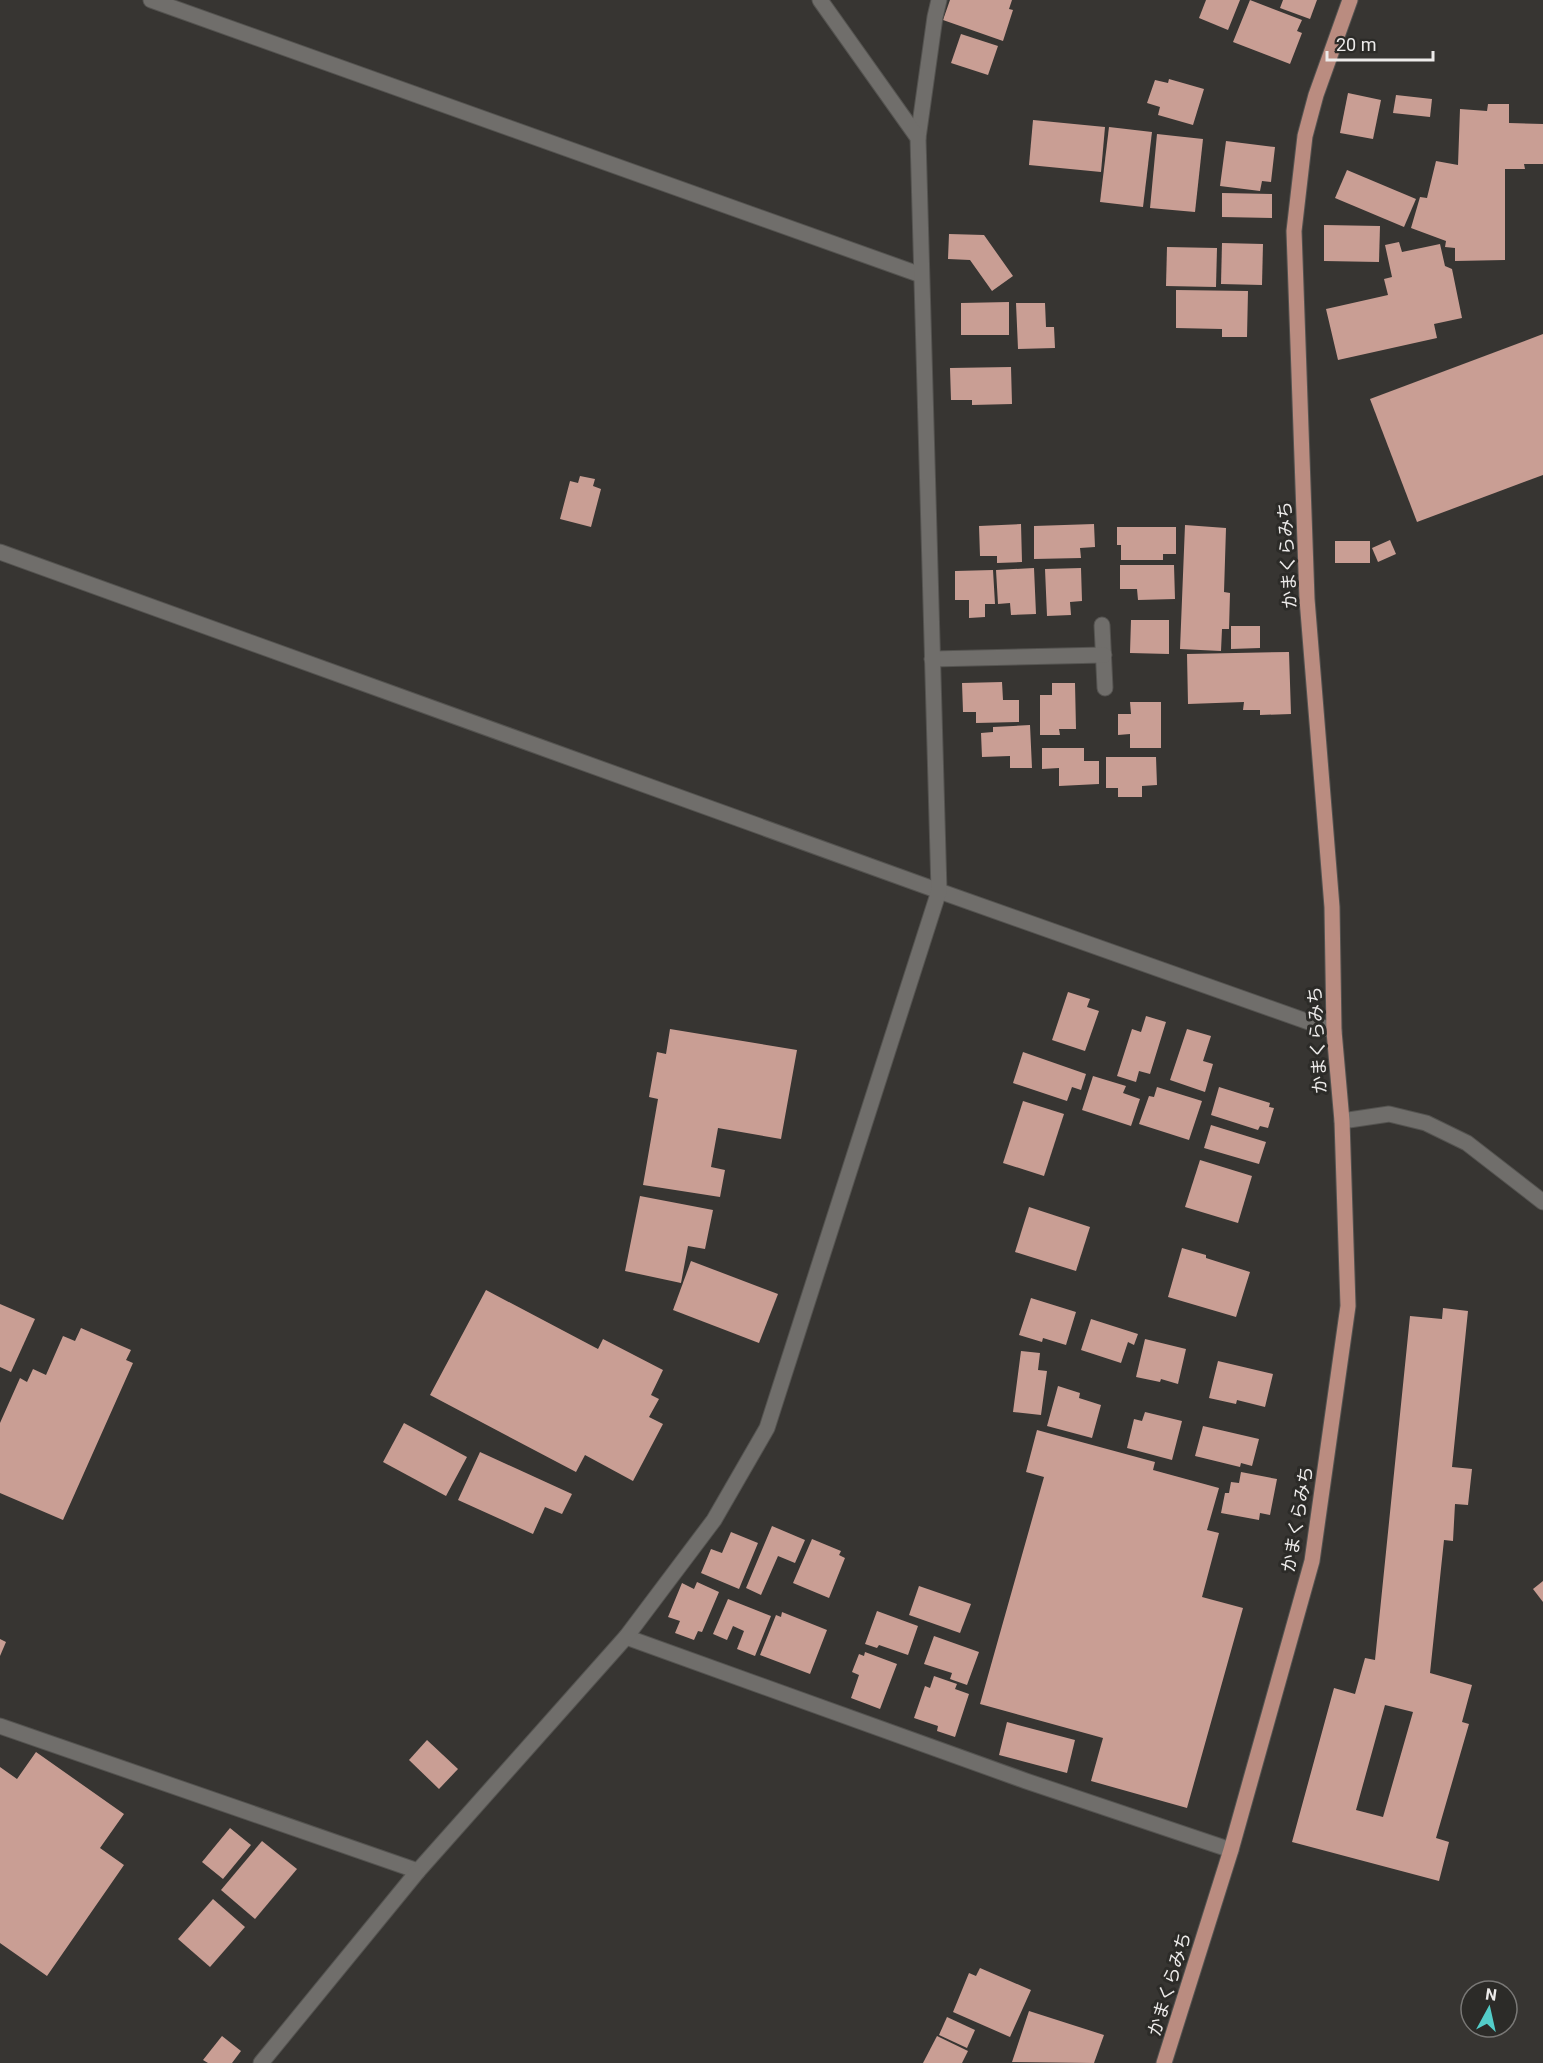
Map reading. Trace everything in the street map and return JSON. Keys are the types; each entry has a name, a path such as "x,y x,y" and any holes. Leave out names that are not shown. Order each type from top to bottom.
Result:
{"main road":[{"name":"かまくらみち","path":"1164,2063 1231,1850 1312,1561 1348,1306 1341,1121 1334,1031 1332,907 1307,588 1294,231 1305,136 1316,95 1350,0"}],"street":[{"path":"151,0 921,275"},
{"path":"820,0 918,138"},
{"path":"261,2063 418,1871 627,1637 714,1520 766,1428 939,891 918,138 939,0"},
{"path":"0,552 1334,1031"},
{"path":"1102,625 1105,688"},
{"path":"932,659 1104,655"},
{"path":"1341,1121 1389,1114 1426,1123 1467,1143 1543,1202"},
{"path":"627,1637 1026,1781 1231,1850"},
{"path":"0,1726 418,1871"}],"building":[{"path":"950,0 1012,0 1009,9 1013,10 1003,41 943,20"},
{"path":"1206,0 1240,0 1228,30 1199,18"},
{"path":"1250,0 1302,20 1297,31 1302,33 1290,64 1233,42"},
{"path":"1283,0 1317,0 1310,19 1280,8"},
{"path":"961,34 998,46 988,75 951,63"},
{"path":"1169,79 1204,89 1193,125 1158,115 1160,107 1147,103 1155,80 1168,83"},
{"path":"1348,93 1381,100 1373,139 1340,133"},
{"path":"1396,95 1432,99 1430,117 1393,113"},
{"path":"1488,104 1509,104 1509,123 1543,124 1543,164 1524,164 1525,169 1505,169 1505,260 1455,261 1455,248 1445,247 1446,241 1411,228 1420,197 1427,198 1436,161 1458,165 1460,109 1487,111"},
{"path":"1033,120 1105,127 1101,172 1029,165"},
{"path":"1109,127 1152,132 1143,207 1100,202"},
{"path":"1157,134 1203,139 1195,212 1150,208"},
{"path":"1226,141 1275,147 1271,182 1262,181 1260,191 1220,186"},
{"path":"1347,170 1416,199 1404,227 1335,198"},
{"path":"1222,193 1272,194 1272,218 1222,217"},
{"path":"1324,225 1380,226 1379,262 1324,261"},
{"path":"949,234 984,235 1013,276 992,291 970,260 948,259"},
{"path":"1399,242 1402,252 1440,244 1445,266 1452,269 1462,318 1434,324 1437,338 1338,360 1326,309 1388,295 1384,279 1392,277 1385,245"},
{"path":"1222,243 1263,244 1262,285 1221,284"},
{"path":"1167,247 1217,248 1216,287 1166,286"},
{"path":"1176,290 1248,291 1247,337 1222,337 1222,329 1176,328"},
{"path":"1009,302 1009,335 961,335 961,303"},
{"path":"1016,303 1045,303 1046,327 1054,327 1055,348 1018,349"},
{"path":"1543,334 1543,475 1417,522 1370,399"},
{"path":"1011,367 1012,404 972,405 972,400 951,400 950,368"},
{"path":"580,476 595,479 593,486 601,489 591,527 560,519 570,481 578,483"},
{"path":"1021,524 1022,562 997,563 997,556 980,556 979,526"},
{"path":"1094,524 1095,547 1080,548 1081,558 1034,559 1034,526"},
{"path":"1185,525 1226,528 1224,592 1230,593 1229,629 1222,629 1221,651 1180,649"},
{"path":"1117,527 1176,527 1176,554 1163,554 1163,560 1121,560 1121,545 1117,545"},
{"path":"1390,540 1396,554 1378,562 1372,548"},
{"path":"1335,541 1370,541 1370,563 1335,563"},
{"path":"1120,565 1174,565 1175,599 1138,600 1137,589 1120,589"},
{"path":"1034,568 1036,614 1011,615 1010,603 998,604 996,570"},
{"path":"1081,568 1082,601 1070,602 1071,615 1047,616 1045,569"},
{"path":"993,570 995,604 985,604 985,617 969,618 969,600 955,600 955,571"},
{"path":"1131,620 1169,620 1169,654 1130,653"},
{"path":"1231,626 1260,626 1260,648 1231,649"},
{"path":"1289,652 1291,714 1260,715 1260,710 1243,710 1244,702 1188,704 1187,654"},
{"path":"1002,682 1003,700 1019,700 1019,722 976,723 976,712 963,712 962,683"},
{"path":"1052,683 1075,683 1076,729 1059,729 1060,735 1040,735 1040,695 1052,695"},
{"path":"1130,702 1161,702 1161,748 1130,748 1130,734 1118,735 1118,714 1131,714"},
{"path":"1030,725 1032,768 1010,768 1010,756 982,757 981,733 993,732 993,727"},
{"path":"1042,748 1084,748 1084,761 1099,761 1099,784 1059,786 1059,768 1042,769"},
{"path":"1106,757 1156,757 1157,785 1142,786 1142,797 1118,797 1118,788 1106,788"},
{"path":"1068,992 1090,999 1087,1007 1099,1011 1085,1051 1052,1040"},
{"path":"1146,1016 1166,1022 1150,1074 1139,1071 1136,1082 1117,1076 1132,1029 1141,1032"},
{"path":"670,1029 797,1050 781,1139 718,1128 711,1167 725,1170 720,1197 643,1185 658,1099 649,1097 657,1052 666,1054"},
{"path":"1187,1029 1211,1036 1203,1061 1213,1064 1205,1092 1170,1080"},
{"path":"1023,1052 1086,1074 1081,1090 1072,1087 1067,1101 1013,1083"},
{"path":"1093,1076 1126,1086 1123,1093 1140,1099 1131,1126 1082,1110"},
{"path":"1157,1087 1202,1101 1189,1140 1139,1124 1149,1096 1154,1097"},
{"path":"1219,1087 1270,1103 1269,1107 1274,1108 1268,1128 1260,1126 1258,1130 1211,1115"},
{"path":"1023,1101 1064,1114 1044,1176 1003,1163"},
{"path":"1211,1125 1266,1142 1259,1164 1204,1148"},
{"path":"1200,1160 1252,1176 1238,1223 1185,1207"},
{"path":"640,1196 713,1210 705,1249 688,1246 681,1283 625,1271"},
{"path":"1029,1207 1090,1227 1076,1271 1015,1252"},
{"path":"1182,1248 1250,1272 1236,1317 1168,1297"},
{"path":"691,1261 778,1294 759,1343 673,1310"},
{"path":"486,1290 598,1349 603,1339 663,1370 651,1395 659,1399 649,1417 663,1424 633,1481 585,1455 576,1472 430,1395"},
{"path":"1031,1298 1076,1312 1066,1345 1043,1338 1042,1342 1019,1335"},
{"path":"0,1304 35,1319 11,1372 0,1367"},
{"path":"1443,1308 1468,1311 1452,1467 1472,1469 1468,1505 1455,1504 1453,1541 1444,1540 1430,1673 1472,1685 1462,1722 1469,1724 1436,1838 1449,1842 1439,1881 1292,1842 1334,1688 1355,1694 1365,1658 1375,1660 1410,1316 1442,1319","holes":["1385,1705 1413,1712 1383,1817 1356,1810"]},
{"path":"1091,1319 1138,1334 1134,1345 1128,1342 1121,1363 1081,1350"},
{"path":"81,1328 131,1350 126,1360 133,1363 63,1520 0,1493 0,1423 20,1378 27,1382 33,1369 46,1375 63,1336 75,1341"},
{"path":"1145,1339 1186,1349 1178,1384 1161,1379 1160,1382 1136,1377"},
{"path":"1021,1351 1040,1353 1038,1370 1047,1371 1041,1415 1013,1412"},
{"path":"1218,1361 1273,1374 1265,1407 1237,1400 1236,1404 1209,1398"},
{"path":"1058,1386 1080,1393 1079,1398 1101,1405 1092,1438 1047,1426"},
{"path":"1145,1412 1182,1421 1172,1460 1127,1448 1134,1419 1142,1421"},
{"path":"404,1423 467,1457 446,1496 383,1462"},
{"path":"1203,1426 1259,1439 1252,1466 1241,1463 1240,1467 1195,1456"},
{"path":"1037,1430 1155,1462 1153,1470 1219,1488 1207,1530 1219,1533 1202,1597 1243,1608 1187,1808 1091,1781 1103,1738 980,1704 1044,1477 1026,1472"},
{"path":"480,1452 572,1494 562,1514 545,1507 533,1534 458,1500"},
{"path":"1241,1472 1277,1479 1270,1515 1260,1513 1259,1520 1221,1513 1225,1493 1229,1493 1231,1482 1239,1483"},
{"path":"772,1526 805,1540 795,1563 778,1556 761,1595 746,1588"},
{"path":"731,1532 758,1543 739,1589 701,1573 711,1549 722,1553"},
{"path":"812,1539 841,1551 839,1555 845,1558 829,1598 793,1583"},
{"path":"1543,1581 1543,1602 1533,1589"},
{"path":"697,1582 719,1592 702,1632 698,1631 694,1640 675,1633 680,1621 668,1617 682,1583 694,1589"},
{"path":"919,1586 971,1604 960,1633 909,1615"},
{"path":"728,1599 771,1616 755,1656 737,1649 744,1631 733,1626 727,1640 713,1634"},
{"path":"877,1611 918,1626 908,1655 879,1645 877,1648 865,1644"},
{"path":"782,1612 827,1630 810,1674 760,1655 776,1615 781,1617"},
{"path":"934,1636 979,1652 967,1685 950,1679 952,1673 924,1664"},
{"path":"0,1639 6,1642 0,1656"},
{"path":"865,1652 897,1664 880,1709 851,1698 859,1675 852,1672 859,1654 864,1656"},
{"path":"934,1676 957,1684 955,1689 969,1694 955,1737 937,1731 938,1726 914,1718 925,1686 930,1688"},
{"path":"1007,1722 1075,1740 1067,1773 999,1755"},
{"path":"427,1740 458,1769 439,1789 409,1760"},
{"path":"36,1752 124,1814 100,1848 124,1865 47,1976 0,1943 0,1767 17,1779"},
{"path":"230,1828 251,1845 223,1879 202,1862"},
{"path":"262,1841 297,1869 255,1919 221,1890"},
{"path":"213,1899 245,1927 210,1967 178,1939"},
{"path":"980,1968 1031,1990 1010,2037 953,2012 969,1973 976,1976"},
{"path":"1029,2011 1104,2035 1094,2063 1012,2062"},
{"path":"947,2017 975,2030 967,2048 939,2035"},
{"path":"222,2036 241,2051 232,2063 208,2063 203,2060"},
{"path":"937,2036 968,2051 962,2063 923,2063"}]}
